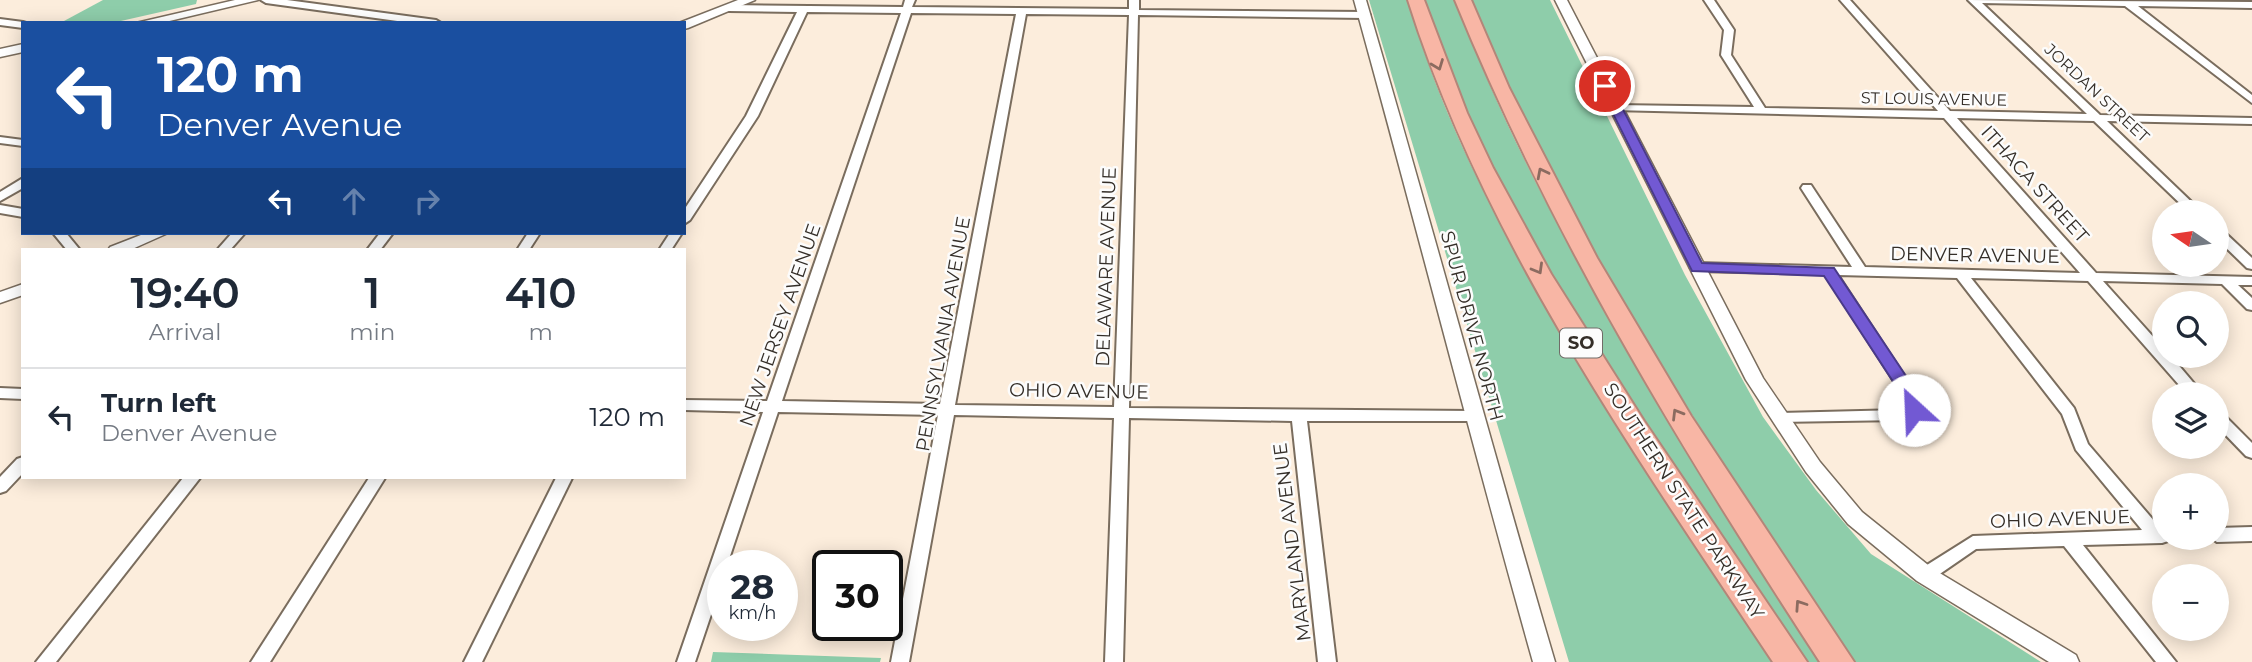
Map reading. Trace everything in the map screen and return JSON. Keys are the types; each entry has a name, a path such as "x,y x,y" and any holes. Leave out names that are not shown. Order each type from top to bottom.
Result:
{"highway":[{"name":"SOUTHERN STATE PARKWAY","path":"1416,0 1457,111 1518,234 1595,366 1791,662"},
{"name":"SOUTHERN STATE PARKWAY","path":"1462,0 1527,143 1609,298 1703,456 1838,662"}],"street":[{"path":"152,21 252,0"},
{"path":"266,0 271,3 420,21"},
{"path":"686,24 748,0"},
{"path":"1250,0 1251,16"},
{"path":"1561,0 1755,380 1814,467 1855,518 1925,575 2067,662"},
{"path":"1709,0 1729,30 1726,55 1762,111"},
{"name":"ITHACA STREET","path":"1845,0 2185,382"},
{"name":"JORDAN STREET","path":"1973,0 2183,200"},
{"path":"1981,0 2252,5"},
{"path":"2128,3 2252,100"},
{"path":"729,8 909,6 1021,12 1134,7 1251,16 1363,8"},
{"name":"NEW JERSEY AVENUE","path":"686,662 909,6"},
{"name":"DELAWARE AVENUE","path":"1114,662 1134,7"},
{"name":"SPUR DRIVE NORTH","path":"1363,8 1422,217 1473,416 1544,662"},
{"path":"686,217 752,116 803,9"},
{"name":"PENNSYLVANIA AVENUE","path":"900,662 1021,12"},
{"path":"0,22 21,25"},
{"path":"0,53 21,48"},
{"name":"ST LOUIS AVENUE","path":"1616,108 2252,121"},
{"path":"0,140 21,144"},
{"path":"0,197 21,183"},
{"path":"1807,188 1862,272"},
{"path":"0,209 21,213"},
{"path":"121,248 155,235"},
{"path":"225,248 237,235"},
{"path":"2230,244 2252,265"},
{"name":"DENVER AVENUE","path":"1697,267 2252,281"},
{"path":"1780,418 1903,415 1914,410 1913,400 1829,271"},
{"path":"1961,274 2069,412 2081,446 2152,526"},
{"path":"2226,281 2252,306"},
{"path":"0,298 21,290"},
{"path":"0,393 21,394"},
{"name":"OHIO AVENUE","path":"686,405 1299,416 1473,416"},
{"name":"MARYLAND AVENUE","path":"1299,416 1327,662"},
{"path":"2229,429 2252,452"},
{"path":"0,487 21,465"},
{"path":"45,662 191,479"},
{"path":"260,662 376,479"},
{"path":"473,662 564,479"},
{"path":"2229,535 2252,534"},
{"name":"OHIO AVENUE","path":"1925,575 1973,543 2152,536"},
{"path":"2068,539 2167,662"}],"green space":[{"path":"103,0 197,0 196,4 121,21 64,21"},
{"path":"1369,0 1408,0 1426,58 1449,115 1474,171 1531,279 1595,384 1776,662 1569,662"},
{"path":"1423,0 1456,0 1491,87 1531,173 1575,257 1672,421 1824,662 1805,662 1681,483 1568,305 1494,173 1459,100"},
{"path":"1469,0 1550,0 1685,275 1763,417 1816,490 1871,554 2041,662 1852,662 1696,421 1598,257 1552,173"},
{"path":"713,652 881,658 880,662 711,662"}],"route":[{"path":"1605,86 1697,267 1829,271 1913,400 1914,410"}]}
